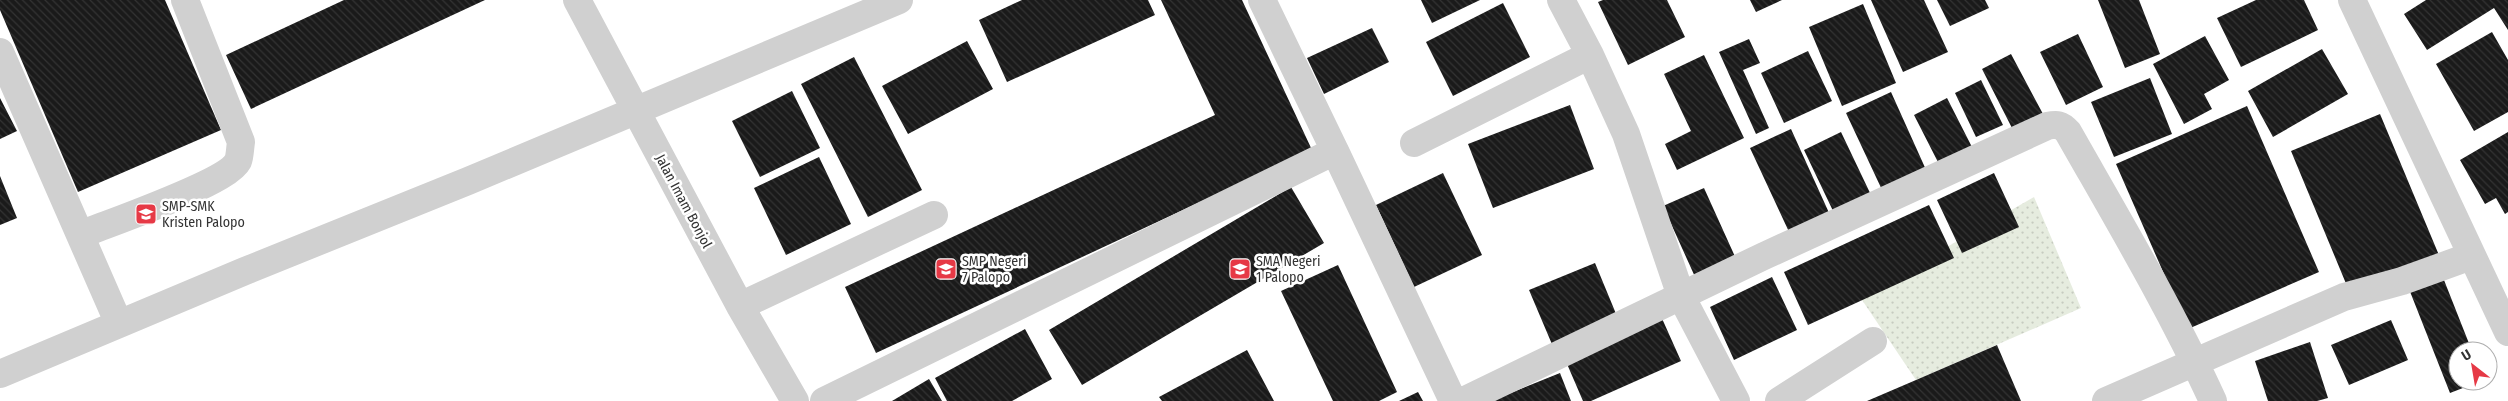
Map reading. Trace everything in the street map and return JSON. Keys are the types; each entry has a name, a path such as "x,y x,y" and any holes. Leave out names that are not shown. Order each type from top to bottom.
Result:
{"street":[{"path":"80,234 205,185 226,174 238,161 242,142 185,0"},
{"name":"Jalan Imam Bonjol","path":"577,0 740,306 795,401"},
{"path":"0,374 900,0"},
{"path":"1262,0 1453,401"},
{"path":"1561,0 1590,55 1626,134 1681,296 1736,401"},
{"path":"2352,0 2508,332"},
{"path":"0,52 119,324"},
{"path":"1414,143 1590,55"},
{"path":"1463,401 1681,296 2047,126 2057,124 2062,125 2068,132 2196,363 2213,401"},
{"path":"824,401 1334,151"},
{"path":"740,306 934,215"},
{"path":"2106,401 2196,363 2344,296 2402,281 2471,256"},
{"path":"1779,401 1874,341"}],"shaded area":[{"path":"2034,197 2081,308 1916,380 1860,297"}],"building":[{"path":"0,0 165,0 221,130 78,192 0,10"},
{"path":"344,0 485,0 251,109 226,55"},
{"path":"1022,0 1148,0 1155,15 1007,82 979,20"},
{"path":"1161,0 1242,0 1312,150 876,353 845,287 1215,115"},
{"path":"1421,0 1480,0 1432,23"},
{"path":"1603,0 1667,0 1685,37 1628,65 1598,2"},
{"path":"1750,0 1782,0 1756,12"},
{"path":"1871,0 1924,0 1948,52 1903,72"},
{"path":"1937,0 1985,0 1989,8 1950,26"},
{"path":"2098,0 2139,0 2160,54 2125,68"},
{"path":"2256,0 2304,0 2318,30 2241,67 2217,18"},
{"path":"2426,0 2508,0 2508,30 2494,8 2427,50 2404,14"},
{"path":"1503,3 1530,57 1453,96 1426,42"},
{"path":"1863,4 1896,83 1842,106 1809,27"},
{"path":"1372,28 1389,62 1324,94 1307,58"},
{"path":"2492,32 2508,60 2508,112 2474,131 2436,64"},
{"path":"2078,34 2103,87 2066,105 2040,52"},
{"path":"2205,36 2229,80 2204,94 2212,109 2184,124 2153,64"},
{"path":"1749,39 1760,63 1743,70 1769,128 1756,134 1719,52"},
{"path":"967,41 993,89 908,134 882,86"},
{"path":"2322,49 2348,94 2273,137 2248,91"},
{"path":"1808,51 1832,101 1784,123 1761,73"},
{"path":"2011,54 2043,114 2013,130 1982,69"},
{"path":"1704,55 1744,138 1677,170 1665,144 1691,131 1664,74"},
{"path":"854,57 922,190 868,217 801,84"},
{"path":"2150,78 2172,134 2114,157 2091,102"},
{"path":"1981,80 2003,125 1976,137 1955,93"},
{"path":"792,91 820,148 760,177 732,121"},
{"path":"1891,92 1927,172 1883,192 1846,113"},
{"path":"0,98 17,131 0,139"},
{"path":"1947,98 1974,151 1941,168 1914,115"},
{"path":"1570,105 1594,169 1493,208 1468,144"},
{"path":"2247,106 2319,272 2188,329 2116,164"},
{"path":"2380,114 2441,260 2352,298 2291,151"},
{"path":"1791,129 1830,215 1790,234 1750,148"},
{"path":"1841,132 1871,195 1834,213 1804,150"},
{"path":"2508,132 2508,212 2505,214 2496,198 2485,204 2460,160"},
{"path":"819,157 851,224 786,255 754,188"},
{"path":"1443,173 1482,255 1414,287 1376,205"},
{"path":"1994,173 2019,227 1962,253 1937,200"},
{"path":"0,176 17,218 0,225"},
{"path":"1291,187 1324,243 1082,385 1049,330"},
{"path":"1704,188 1737,261 1696,279 1663,206"},
{"path":"1929,205 1954,258 1808,325 1784,272"},
{"path":"1595,263 1619,321 1554,349 1529,290"},
{"path":"1338,265 1397,392 1379,401 1333,401 1281,291"},
{"path":"2442,275 2468,341 2448,341 2448,388 2409,289"},
{"path":"1772,277 1797,330 1734,360 1710,307"},
{"path":"1660,314 1681,361 1591,401 1583,401 1564,357"},
{"path":"2391,320 2408,360 2349,385 2331,345"},
{"path":"1025,329 1052,379 1012,401 947,401 935,378"},
{"path":"2310,342 2328,398 2317,401 2268,401 2255,361"},
{"path":"1997,345 2021,401 1867,401 1916,380"},
{"path":"1247,350 1274,401 1162,401 1159,397"},
{"path":"1560,373 1571,401 1491,401"},
{"path":"929,379 942,401 892,401"},
{"path":"1418,392 1423,401 1399,401"}],"place":[{"name":"SMP-SMK Kristen Palopo","path":"146,214"},
{"name":"SMP Negeri 7 Palopo","path":"946,269"},
{"name":"SMA Negeri 1 Palopo","path":"1240,269"}]}
